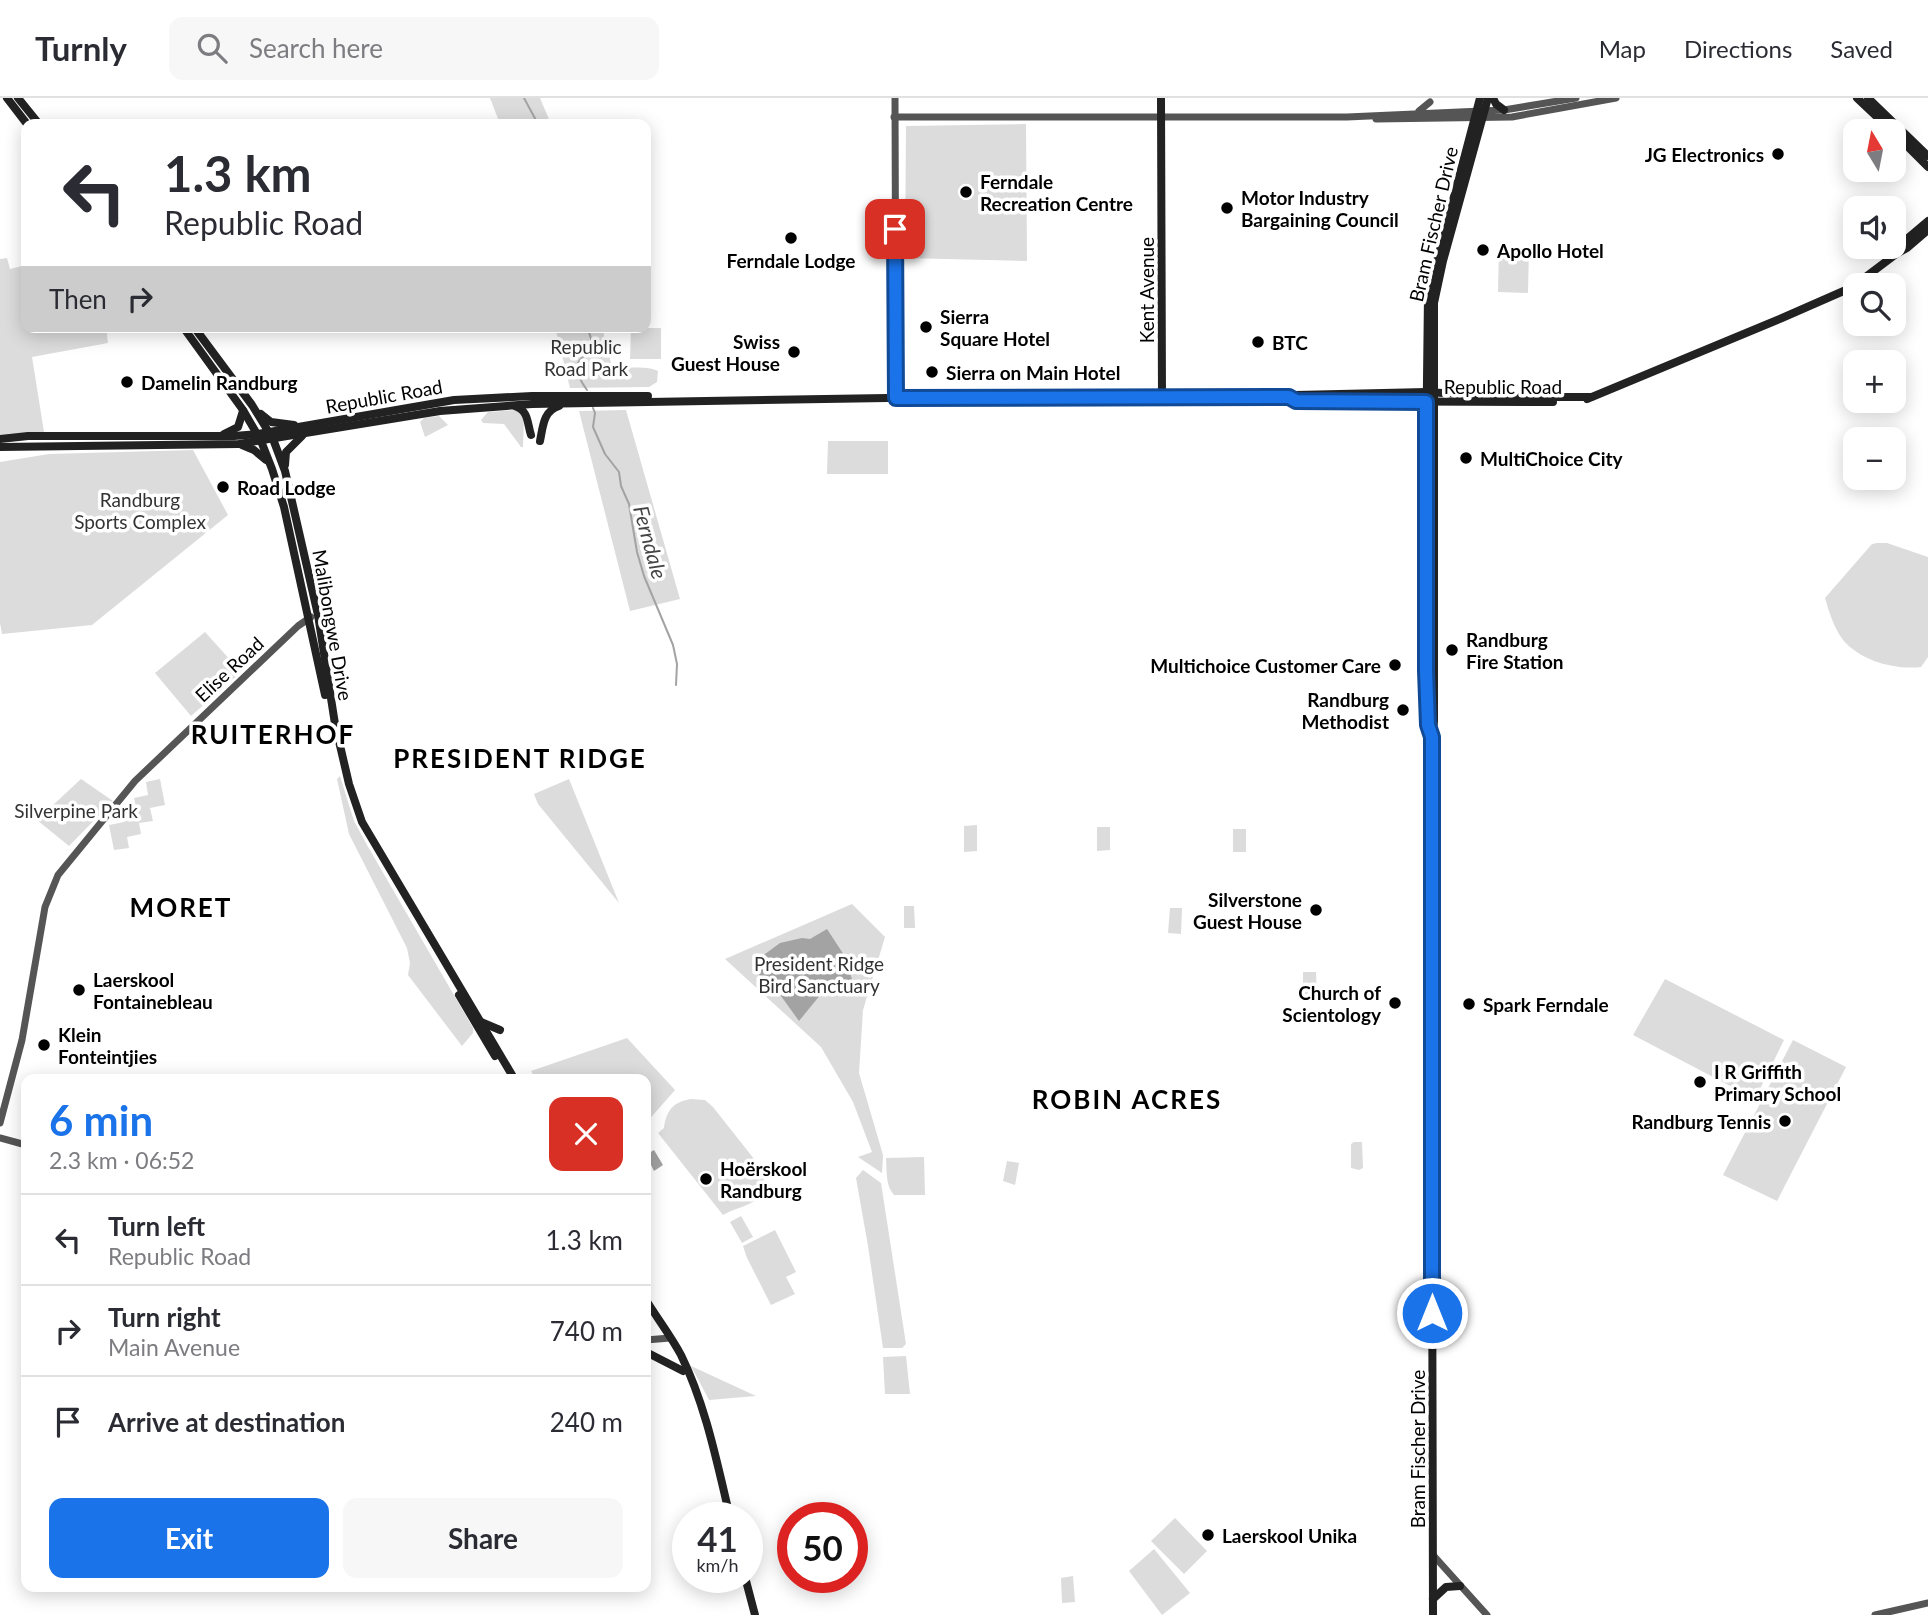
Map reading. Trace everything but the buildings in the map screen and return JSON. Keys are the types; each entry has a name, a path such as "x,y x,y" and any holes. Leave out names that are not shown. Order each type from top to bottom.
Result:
{"main road":[{"path":"7,98 23,119"},
{"path":"18,98 34,119"},
{"name":"Kent Avenue","path":"1161,98 1162,399"},
{"name":"Bram Fischer Drive","path":"1433,1615 1432,737 1428,725 1426,671 1431,397 1428,295 1479,115 1480,98"},
{"path":"1491,98 1504,110"},
{"name":"Bram Fischer Drive","path":"1479,115 1491,98"},
{"path":"1857,98 1879,119"},
{"path":"1868,98 1928,156"},
{"path":"0,100 17,111"},
{"path":"1906,145 1928,167"},
{"name":"Republic Road","path":"1906,240 1928,221"},
{"name":"Republic Road","path":"1906,249 1928,230"},
{"name":"Republic Road","path":"1871,273 1889,259"},
{"name":"Republic Road","path":"303,430 440,411 576,403 896,398 1289,397 1296,401 1431,397 1591,397 1843,290"},
{"name":"Malibongwe Drive","path":"187,333 243,410 272,469 283,503 340,758 357,815 479,1024 512,1074"},
{"name":"Malibongwe Drive","path":"198,333 252,405 271,436 285,471 318,615 332,713 359,814 506,1074"},
{"name":"Republic Road","path":"0,447 239,444 454,400 500,397 761,396 774,400"},
{"path":"540,441 545,418 550,410 576,403"},
{"path":"252,405 271,422 303,430 286,452 285,471"},
{"path":"514,405 526,414 531,435"},
{"path":"207,436 235,429 242,420 243,410"},
{"name":"Republic Road","path":"0,439 37,436 259,438"},
{"path":"239,444 261,454 272,469"},
{"path":"474,1038 479,1024 502,1029 495,1045"},
{"path":"651,1309 668,1338 700,1415 725,1502"},
{"path":"651,1313 682,1359 700,1402 725,1502"},
{"path":"651,1355 683,1371"},
{"path":"1433,1599 1446,1587 1460,1586"},
{"path":"748,1593 754,1615"}],"street":[{"path":"895,98 896,398"},
{"path":"894,117 1386,119 1479,115 1576,98"},
{"path":"1347,117 1415,113 1524,115 1616,98"},
{"path":"1415,113 1430,102"},
{"name":"Elise Road","path":"0,1123 22,1040 46,907 58,875 135,781 309,618 318,615"},
{"path":"0,1138 21,1143"},
{"path":"651,1340 668,1338"},
{"path":"1432,1554 1487,1615"},
{"path":"1875,1615 1928,1603"}],"green space":[{"path":"490,98 540,98 549,119 498,119"},
{"name":"Ferndale Recreation Centre","path":"1026,124 1027,261 905,258 906,126"},
{"path":"1499,246 1529,247 1528,293 1498,292"},
{"path":"7,258 10,269 21,266 21,333 107,333 108,343 32,357 44,432 0,438 0,259"},
{"path":"651,328 661,328 661,359 630,359 631,333 651,333"},
{"name":"Republic Road Park","path":"556,333 604,333 612,367 658,371 657,382 649,387 570,388"},
{"path":"517,410 524,418 523,447 504,424 483,423 481,420 488,412"},
{"path":"626,410 680,599 630,611 579,411"},
{"path":"439,416 448,425 425,437 420,422 424,418"},
{"path":"828,441 888,441 888,474 827,474"},
{"name":"Randburg Sports Complex","path":"193,450 228,515 92,625 2,634 0,462 49,454"},
{"path":"1887,543 1928,557 1928,657 1921,667 1889,665 1859,654 1843,640 1830,614 1825,598 1872,544"},
{"path":"205,632 241,672 191,716 155,673"},
{"path":"340,776 354,821 473,1028 473,1033 462,1046 408,975 410,963 407,948 349,834 337,779"},
{"name":"Silverpine Park","path":"81,779 113,801 69,846 37,820"},
{"path":"160,779 165,805 150,808 153,821 139,823 141,834 127,837 129,848 114,850 109,825 124,822 122,811 136,808 134,798 148,795 146,782"},
{"path":"569,779 619,903 538,804 534,794"},
{"path":"977,825 977,851 964,852 964,826"},
{"path":"1097,827 1110,827 1110,850 1097,851"},
{"path":"1233,829 1246,829 1246,852 1233,852"},
{"name":"President Ridge Bird Sanctuary","path":"852,904 885,937 863,1010 859,1073 883,1155 882,1173 858,1157 872,1152 853,1102 821,1047 725,959"},
{"path":"904,906 914,906 915,928 904,928"},
{"path":"1170,908 1182,908 1181,934 1168,933"},
{"path":"1303,972 1316,972 1317,997 1303,997"},
{"path":"1665,979 1784,1040 1755,1099 1633,1035"},
{"path":"627,1038 675,1090 651,1117 651,1074 533,1074 531,1071"},
{"name":"Randburg Tennis","path":"1793,1040 1846,1067 1777,1201 1723,1175"},
{"path":"691,1099 705,1100 713,1107 762,1169 764,1181 759,1197 723,1215 658,1133 664,1128 671,1109"},
{"path":"1362,1142 1363,1168 1359,1170 1351,1168 1351,1144"},
{"path":"924,1157 925,1195 894,1195 888,1182 886,1158"},
{"path":"1007,1161 1019,1163 1015,1185 1003,1181"},
{"path":"863,1170 881,1183 906,1344 902,1348 883,1348 856,1178"},
{"path":"741,1216 753,1237 742,1243 730,1222"},
{"path":"775,1230 796,1272 786,1277 795,1294 771,1305 743,1246"},
{"path":"906,1356 910,1394 885,1394 883,1357"},
{"path":"691,1366 756,1396 709,1400"},
{"path":"1175,1518 1207,1551 1184,1574 1151,1541"},
{"path":"1154,1549 1190,1593 1162,1615 1129,1571"},
{"path":"1073,1576 1075,1602 1062,1603 1061,1578"}],"shaded area":[{"path":"827,929 844,955 853,982 821,994 799,1021 781,996 757,973 754,962 780,943 810,939"},
{"path":"654,1150 663,1165 654,1171 651,1165 651,1152"}],"waterway":[{"name":"Ferndale","path":"524,98 535,119"},
{"name":"Ferndale","path":"587,390 580,378 577,364 591,349 589,333"},
{"name":"Ferndale","path":"593,408 593,427 605,454 619,472 621,486 629,504 644,576 673,645 677,664 676,685"}],"place":[{"name":"JG Electronics","path":"1778,154"},
{"name":"Ferndale Recreation Centre","path":"966,192"},
{"name":"Motor Industry Bargaining Council","path":"1227,208"},
{"name":"Ferndale Lodge","path":"791,238"},
{"name":"Apollo Hotel","path":"1483,250"},
{"name":"Sierra Square Hotel","path":"926,327"},
{"name":"BTC","path":"1258,342"},
{"name":"Swiss Guest House","path":"794,352"},
{"name":"Sierra on Main Hotel","path":"932,372"},
{"name":"Damelin Randburg","path":"127,382"},
{"name":"MultiChoice City","path":"1466,458"},
{"name":"Road Lodge","path":"223,487"},
{"name":"Randburg Fire Station","path":"1452,650"},
{"name":"Multichoice Customer Care","path":"1395,665"},
{"name":"Randburg Methodist","path":"1403,710"},
{"name":"Silverstone Guest House","path":"1316,910"},
{"name":"Laerskool Fontainebleau","path":"79,990"},
{"name":"Church of Scientology","path":"1395,1003"},
{"name":"Spark Ferndale","path":"1469,1004"},
{"name":"Klein Fonteintjies","path":"44,1045"},
{"name":"I R Griffith Primary School","path":"1700,1082"},
{"name":"Randburg Tennis","path":"1785,1121"},
{"name":"Hoërskool Randburg","path":"706,1179"},
{"name":"Laerskool Unika","path":"1208,1535"}],"district":[{"name":"RUITERHOF","path":"273,734"},
{"name":"PRESIDENT RIDGE","path":"520,758"},
{"name":"MORET","path":"181,907"},
{"name":"ROBIN ACRES","path":"1127,1099"}],"route":[{"path":"895,229 896,398 1042,400 1289,397 1296,401 1426,402 1426,671 1428,725 1432,737 1432,1313"}]}
